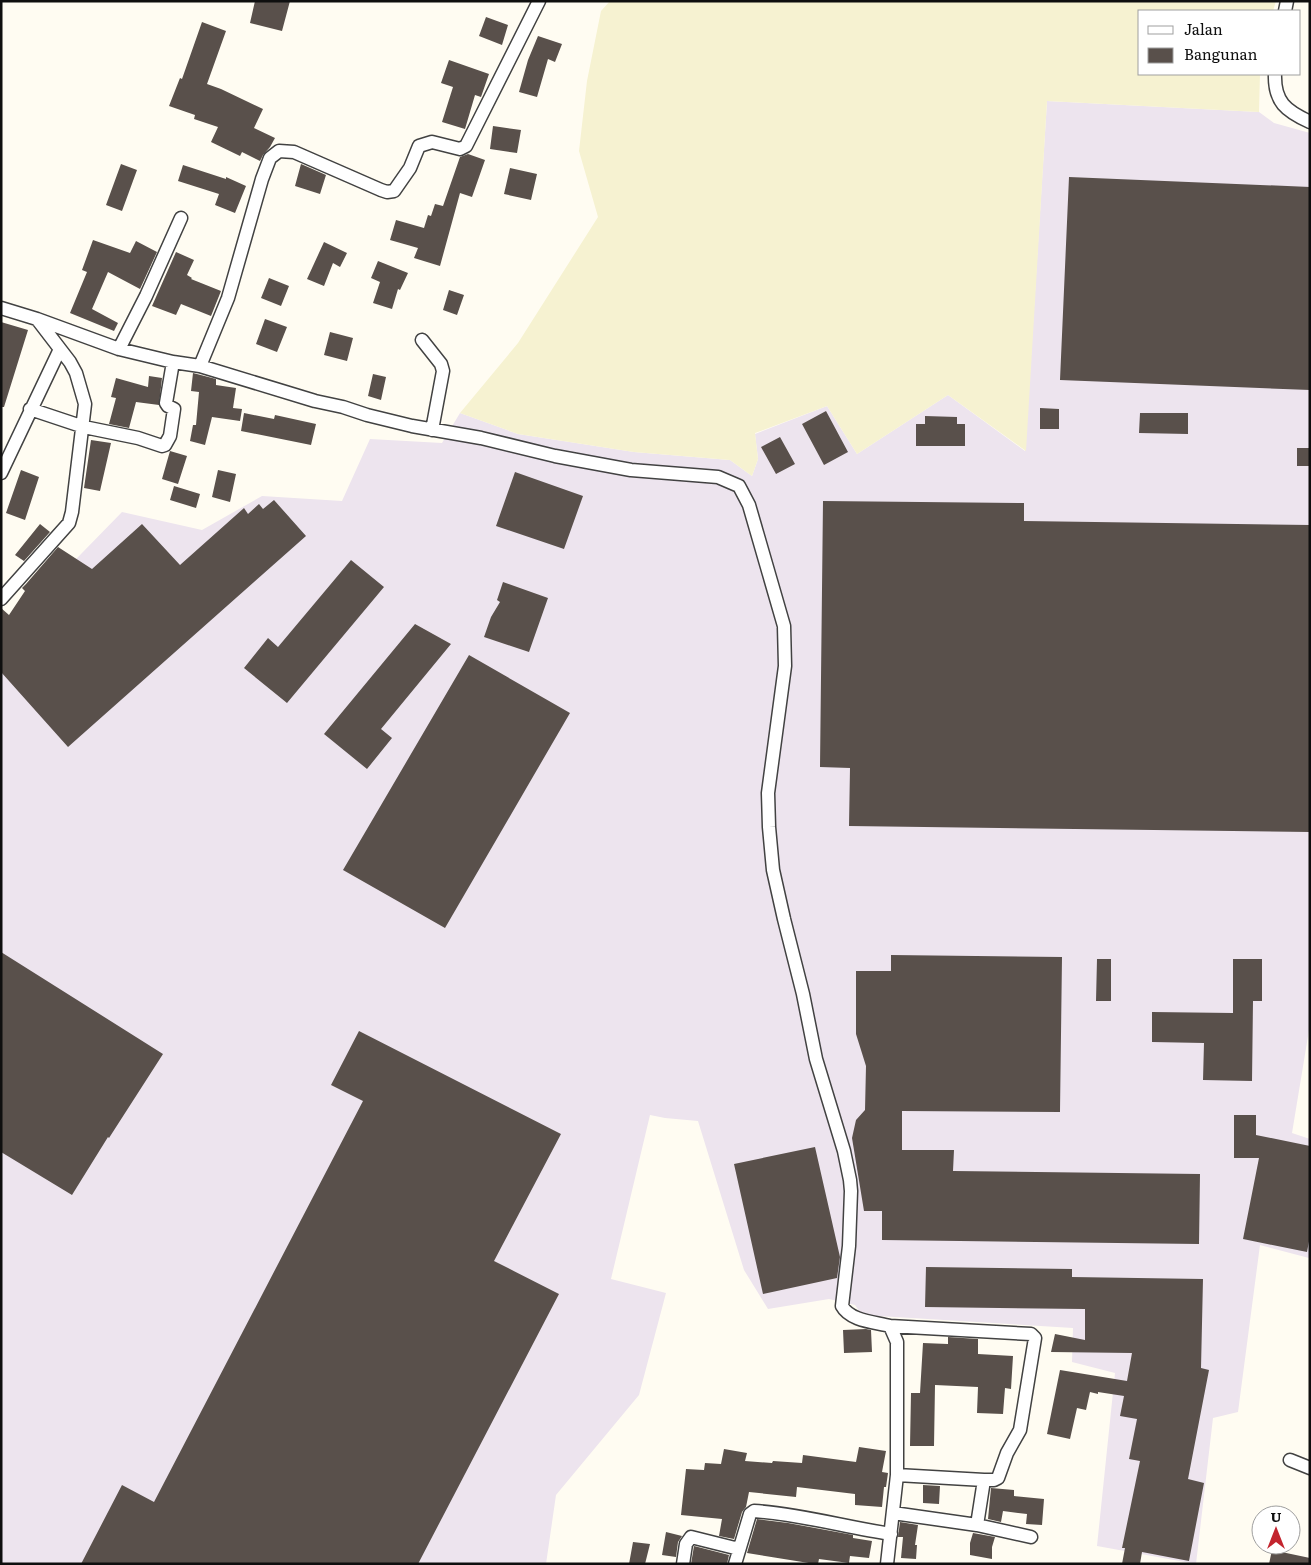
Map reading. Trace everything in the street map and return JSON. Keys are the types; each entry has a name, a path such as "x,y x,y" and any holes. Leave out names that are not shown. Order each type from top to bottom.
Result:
{"street":[{"path":"200,366 228,298 256,198 270,158 279,151 294,152 381,190 394,191 410,168 419,146 432,142 460,149 466,146 539,1"},
{"path":"1275,75 1276,90 1286,109 1310,122"},
{"path":"119,349 146,296 181,218"},
{"path":"1,308 119,349 173,362 200,366 316,401 343,407 366,416 631,470 718,477 739,486 751,512 784,626 786,666 768,793 769,827 773,870 782,912 803,994 816,1059 839,1135 852,1192 849,1246 842,1306 853,1317 890,1326 1031,1334 1035,1338 1020,1430 1007,1453 999,1476 994,1480 984,1480 897,1475"},
{"path":"1,599 69,523 84,427 85,404 76,372 37,319"},
{"path":"422,340 441,364 443,372 432,430"},
{"path":"1,473 60,349"},
{"path":"30,409 84,427 138,438 162,446 167,444 174,409 173,406 168,406 166,403 173,362"},
{"path":"888,1564 897,1475 897,1342 890,1326"},
{"path":"1290,1460 1310,1468"},
{"path":"977,1526 984,1480"},
{"path":"735,1564 750,1514 754,1511 801,1517 891,1534"},
{"path":"892,1513 977,1526 1031,1537"},
{"path":"683,1564 686,1544 691,1537 735,1548 739,1546"}],"shaded area":[{"path":"610,1 1276,1 1273,10 1138,10 1138,75 1260,75 1259,112 1047,101 1026,451 948,395 857,454 827,406 755,433 758,459 752,476 730,460 634,452 518,434 460,413 518,343 598,217 579,151 587,81 601,11"},
{"path":"1047,101 1259,112 1274,123 1310,133 1310,1024 1292,1133 1310,1139 1310,1254 1309,1258 1260,1245 1238,1412 1213,1418 1196,1564 1097,1546 1115,1373 1072,1362 1073,1328 862,1315 855,1305 829,1299 768,1309 744,1270 698,1121 650,1115 611,1279 666,1293 639,1395 556,1495 546,1564 1,1564 1,636 122,512 202,530 262,496 342,501 370,439 442,443 460,413 518,434 634,452 730,460 752,476 758,459 755,434 827,406 857,454 948,395 1025,451"}],"building":[{"path":"255,1 290,1 282,31 250,23"},
{"path":"486,17 508,25 502,45 479,36"},
{"path":"202,22 226,31 207,84 263,109 254,128 275,138 260,161 242,152 240,156 211,142 218,127 194,119 195,115 169,106 180,78 182,79"},
{"path":"538,36 562,44 555,62 548,59 537,97 519,92 528,60"},
{"path":"449,60 489,74 481,97 475,95 465,129 442,122 453,87 441,83"},
{"path":"493,126 521,130 517,153 490,149"},
{"path":"468,154 485,160 472,197 460,193 440,266 414,258 418,248 390,240 396,220 424,228 428,215 431,216 435,204 443,206 460,157"},
{"path":"121,164 137,170 122,211 106,205"},
{"path":"301,164 326,175 320,194 295,186"},
{"path":"183,165 226,179 226,177 246,186 235,213 215,205 219,194 178,181"},
{"path":"510,168 537,174 531,200 504,194"},
{"path":"1069,177 1310,187 1310,390 1060,380"},
{"path":"93,240 130,253 136,241 157,252 140,289 108,272 92,309 118,323 114,331 70,313 87,272 82,270"},
{"path":"324,242 347,253 340,267 333,263 324,286 307,279"},
{"path":"176,252 194,260 187,275 191,279 221,291 211,316 181,304 176,315 152,306"},
{"path":"378,261 408,273 400,290 398,289 392,309 373,303 380,282 371,278"},
{"path":"269,278 289,286 281,306 261,298"},
{"path":"449,290 464,295 457,315 443,310"},
{"path":"265,319 287,327 277,352 256,344"},
{"path":"1,322 28,330 4,407 1,407"},
{"path":"330,332 353,338 347,361 324,355"},
{"path":"193,373 216,379 216,385 236,388 233,408 242,409 240,421 212,417 205,445 190,441 193,425 196,425 199,392 191,391"},
{"path":"373,374 386,377 381,400 368,396"},
{"path":"149,376 162,378 159,405 136,402 129,428 109,424 116,398 111,397 116,378 148,387"},
{"path":"1040,408 1059,409 1059,429 1040,429"},
{"path":"826,411 848,452 824,465 802,424"},
{"path":"244,413 274,419 275,415 316,424 311,445 241,431"},
{"path":"1140,413 1188,413 1188,434 1139,433"},
{"path":"925,416 957,417 957,424 965,424 965,446 916,446 916,424 925,424"},
{"path":"780,437 795,464 776,474 761,447"},
{"path":"91,440 111,443 100,491 84,488"},
{"path":"1297,448 1310,448 1310,466 1297,466"},
{"path":"170,451 187,456 178,484 162,479"},
{"path":"21,470 39,477 25,520 6,513"},
{"path":"218,470 236,474 230,502 212,497"},
{"path":"515,472 583,496 564,549 496,526"},
{"path":"174,486 200,494 196,508 170,500"},
{"path":"274,500 306,536 68,747 1,672 1,608 9,615 25,591 22,588 58,547 92,569 142,524 180,565 244,508 248,514 259,504 263,509"},
{"path":"823,501 1024,503 1024,521 1310,525 1310,832 849,826 850,768 820,767"},
{"path":"40,524 50,532 24,561 15,555"},
{"path":"351,560 384,587 287,703 244,668 268,638 278,647"},
{"path":"503,582 548,598 529,652 484,637 491,617 500,602 497,600"},
{"path":"415,624 451,644 381,729 392,738 367,769 324,734"},
{"path":"469,655 570,713 445,928 343,870"},
{"path":"1,952 163,1054 72,1195 1,1152"},
{"path":"891,955 1062,957 1060,1112 902,1111 902,1150 954,1150 953,1171 1200,1174 1199,1244 882,1240 882,1211 864,1211 852,1138 856,1120 865,1110 866,1066 856,1034 856,971 891,971"},
{"path":"1097,959 1111,959 1111,1001 1096,1001"},
{"path":"1233,959 1262,959 1262,1001 1253,1001 1252,1081 1203,1080 1204,1043 1152,1042 1152,1012 1233,1013"},
{"path":"359,1031 561,1134 494,1261 559,1294 418,1564 81,1564 122,1485 154,1502 363,1101 331,1085"},
{"path":"1234,1115 1256,1115 1256,1135 1310,1146 1310,1236 1307,1252 1243,1239 1259,1158 1234,1158"},
{"path":"815,1147 840,1257 837,1278 763,1294 734,1164"},
{"path":"926,1267 1072,1269 1072,1277 1203,1279 1201,1368 1209,1370 1188,1479 1204,1483 1189,1561 1142,1552 1140,1564 1122,1564 1125,1548 1122,1548 1140,1461 1129,1459 1137,1419 1120,1416 1124,1396 1090,1392 1086,1410 1077,1408 1070,1439 1047,1434 1060,1370 1127,1381 1132,1353 1051,1352 1055,1334 1085,1340 1085,1309 925,1307"},
{"path":"843,1330 871,1330 872,1352 844,1353"},
{"path":"948,1337 978,1339 978,1354 1013,1356 1011,1389 1005,1388 1003,1414 977,1413 978,1387 935,1385 934,1446 910,1446 911,1393 920,1393 923,1343 948,1344"},
{"path":"859,1447 886,1451 882,1472 888,1473 886,1487 884,1487 882,1507 855,1505 855,1494 797,1487 796,1497 749,1492 746,1507 742,1512 734,1539 719,1536 722,1519 681,1515 686,1469 704,1470 705,1463 721,1464 724,1449 747,1453 745,1461 802,1463 803,1455 856,1462"},
{"path":"923,1485 940,1486 939,1504 923,1503"},
{"path":"991,1488 1014,1490 1014,1496 1044,1499 1042,1525 1026,1524 1027,1514 1003,1511 1001,1522 988,1519"},
{"path":"757,1519 853,1535 853,1538 872,1541 869,1558 850,1556 849,1563 819,1559 818,1564 815,1564 747,1553"},
{"path":"900,1522 918,1525 915,1545 917,1545 916,1559 901,1558 903,1537 898,1537"},
{"path":"666,1532 682,1536 678,1542 676,1557 662,1555"},
{"path":"973,1533 995,1537 992,1547 992,1559 970,1555 970,1543"},
{"path":"633,1542 650,1544 645,1564 629,1564"},
{"path":"694,1546 729,1555 727,1564 691,1564"},
{"path":"1271,1555 1296,1555 1310,1558 1310,1564 1269,1564"}]}
